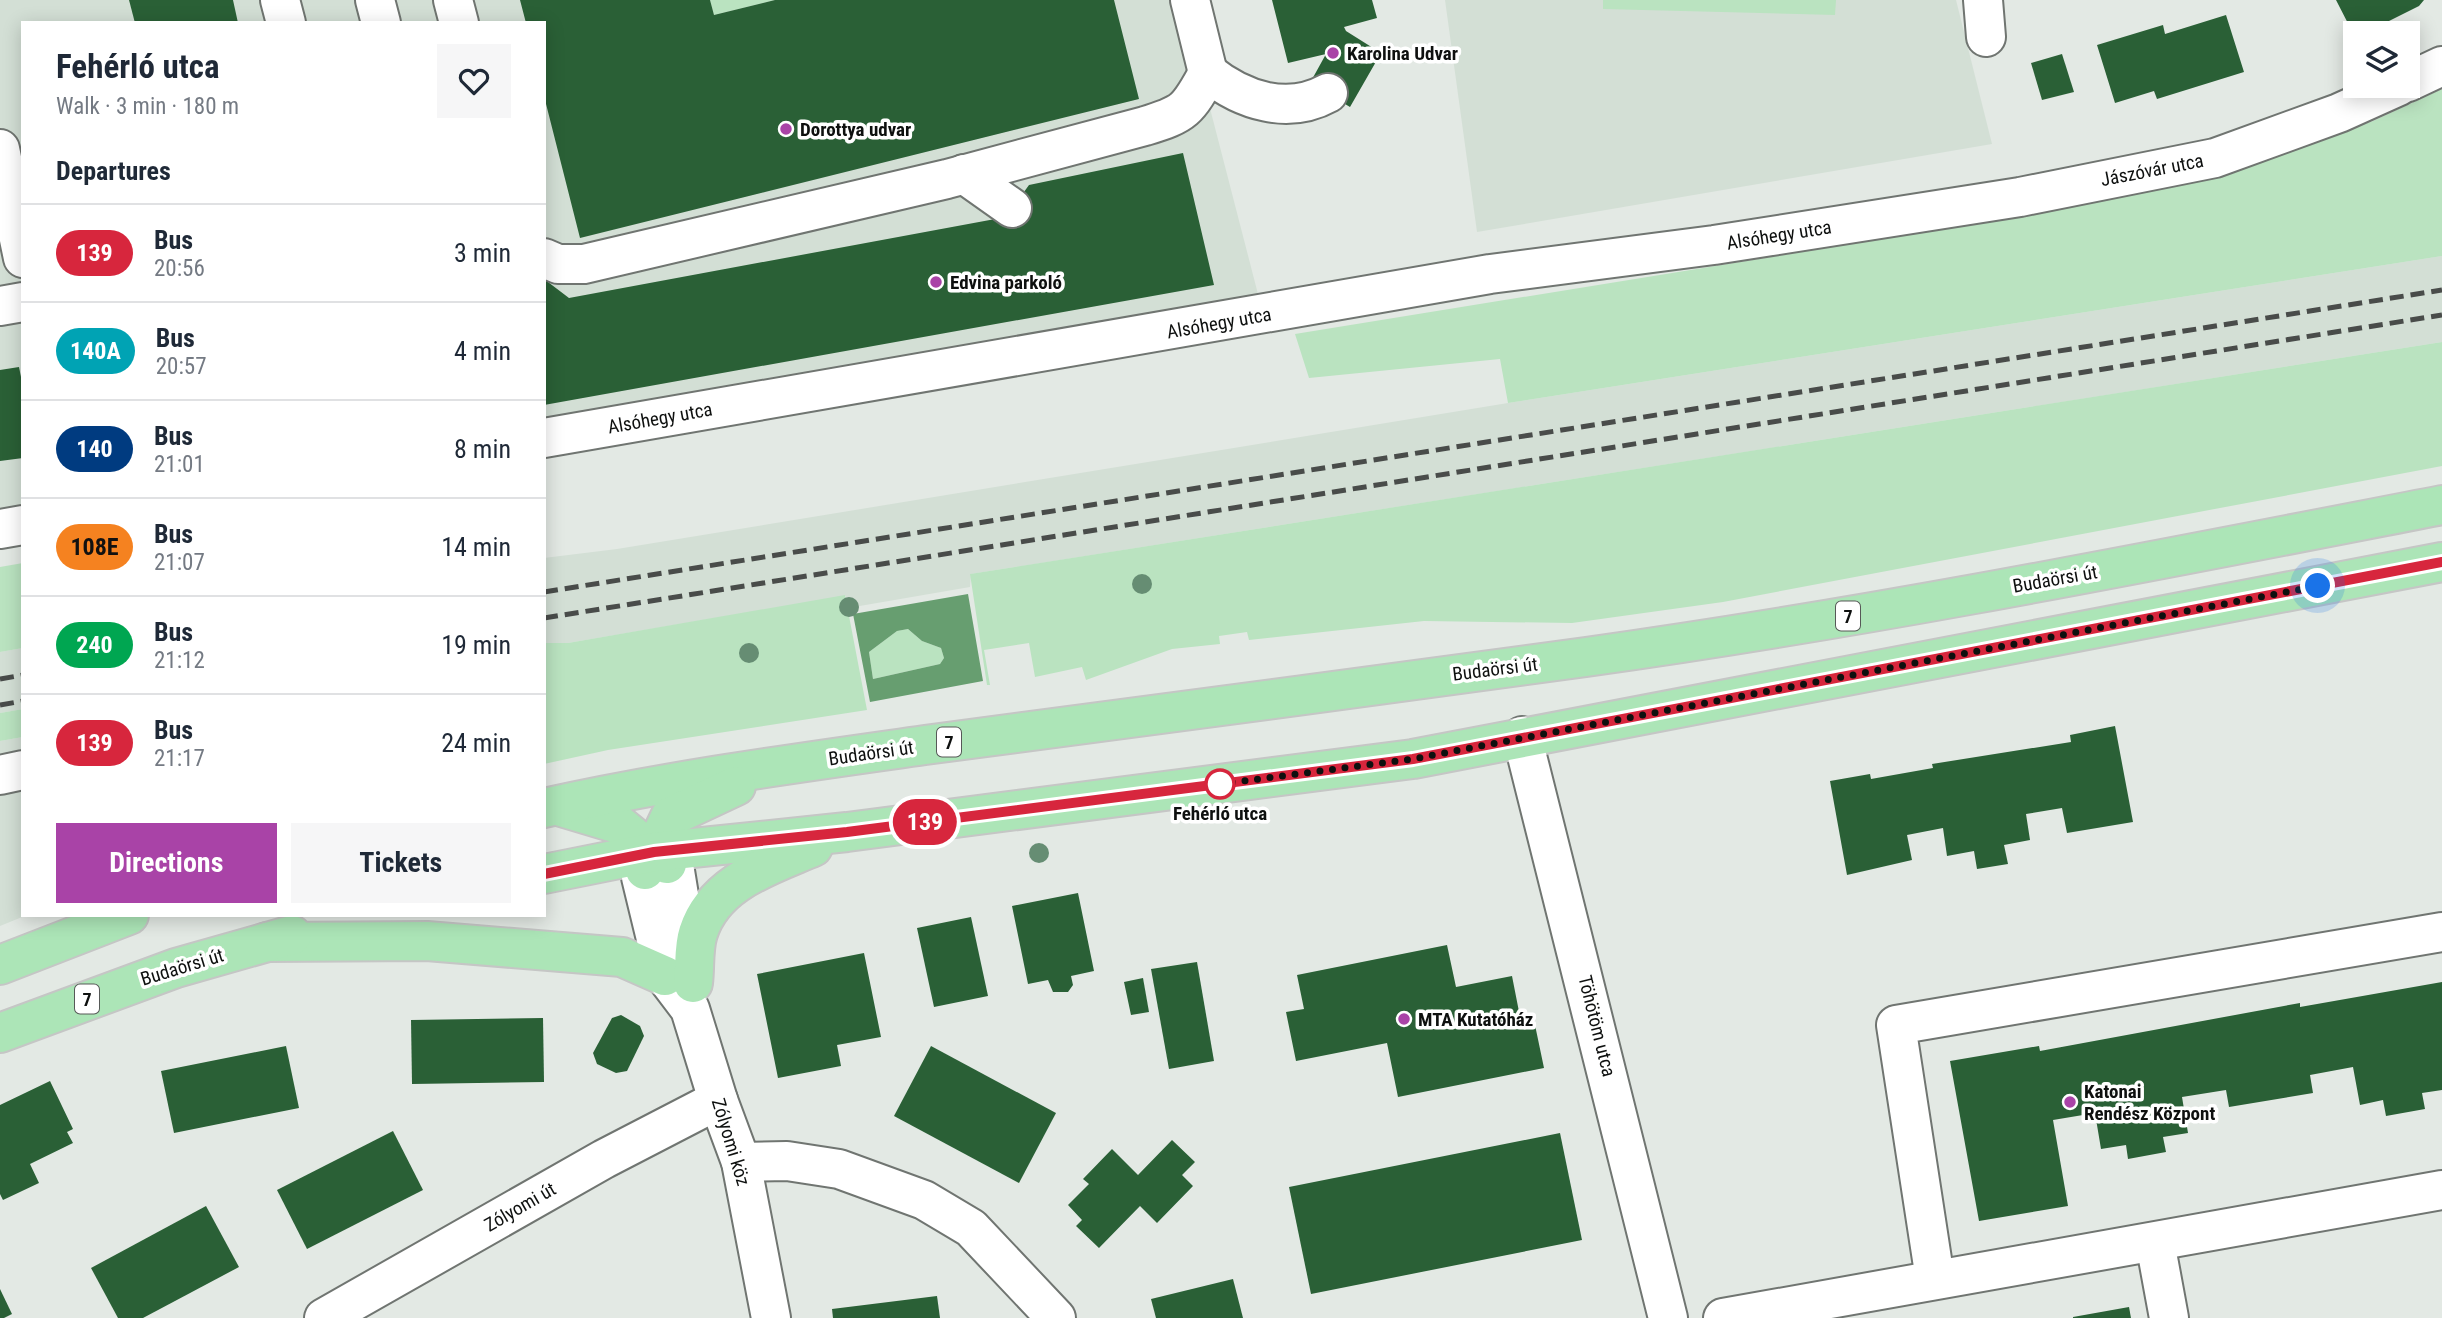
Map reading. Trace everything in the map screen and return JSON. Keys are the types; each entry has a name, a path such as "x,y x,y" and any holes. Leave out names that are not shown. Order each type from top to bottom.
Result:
{"main road":[{"name":"Budaörsi út","path":"550,806 634,788 783,765 1174,710 1586,657 1773,629 2442,505"},
{"path":"546,874 657,867 847,832 1413,759 2442,562"},
{"path":"657,867 670,817 783,765"},
{"path":"550,806 618,824 657,867"},
{"path":"267,942 427,941 622,957 683,989 698,933 714,905 739,879 847,832"},
{"path":"0,965 124,917"},
{"name":"Budaörsi út","path":"0,1033 112,989 267,942 361,917"}],"street":[{"path":"280,0 285,21"},
{"path":"375,0 380,21"},
{"path":"453,0 458,21"},
{"path":"546,259 558,264 584,264 964,174 1173,118 1191,104 1208,73 1190,0"},
{"path":"2420,76 2442,66"},
{"path":"1208,73 1237,92 1285,106 1312,102 1328,93"},
{"name":"Jászóvár utca","path":"1894,217 2020,197 2215,158 2339,113 2372,98"},
{"path":"0,149 21,249"},
{"path":"964,174 1012,208"},
{"name":"Alsóhegy utca","path":"546,438 1490,274 1714,245 1894,217"},
{"path":"0,306 21,302"},
{"path":"0,529 21,525"},
{"name":"Töhötöm utca","path":"1522,736 1668,1318"},
{"path":"0,775 21,770"},
{"name":"Zólyomi köz","path":"657,867 683,989 741,1162 771,1318"},
{"path":"1935,1279 1896,1025 2442,932"},
{"name":"Zólyomi út","path":"324,1318 604,1159 718,1100"},
{"path":"741,1162 788,1161 839,1169 924,1200 971,1228 1056,1318"},
{"path":"1723,1318 2442,1190"},
{"path":"2155,1242 2169,1318"}],"shaded area":[{"path":"0,0 1182,0 1259,298 546,420 546,21 21,21 21,505 0,509"},
{"path":"710,0 775,0 714,15"},
{"path":"1445,0 1956,0 1992,144 1477,232"},
{"path":"1603,0 1836,0 1835,15 1603,9"},
{"path":"2442,89 2442,256 1508,403 1500,359 1309,378 1295,334 2005,219 2221,175 2373,121"},
{"path":"2442,256 2442,342 971,574 970,587 848,608 846,596 568,643 546,643 546,558 617,549 1508,403"},
{"path":"2442,342 2442,466 1723,602 1572,623 1424,621 1249,640 1247,632 1219,636 1220,644 1172,649 1086,680 1082,667 1035,677 1029,643 984,650 990,685 987,685 970,574"},
{"path":"21,563 21,648 0,652 0,567"},
{"path":"968,594 983,681 870,702 853,614","holes":["908,629 922,641 941,648 944,658 940,664 873,679 869,652 897,631"]},
{"path":"845,595 867,710 608,750 546,764 546,643 568,643"},
{"path":"908,629 922,641 941,648 944,658 940,664 873,679 869,652 897,631"},
{"path":"21,648 21,709 0,713 0,652"},
{"path":"21,709 21,737 0,741 0,713"},
{"path":"21,737 22,917 0,926 0,741"}],"building":[{"path":"129,0 233,0 238,21 134,21"},
{"name":"Dorottya udvar","path":"520,0 710,0 714,15 775,0 1114,0 1139,99 580,238 546,104 546,21 525,21"},
{"name":"Karolina Udvar","path":"1272,0 1372,0 1377,18 1344,27 1346,31 1381,53 1350,107 1310,83 1326,54 1288,63"},
{"path":"2336,0 2424,0 2419,6 2389,21 2347,21"},
{"path":"2226,15 2244,72 2157,99 2154,91 2115,103 2097,45 2163,25 2165,34"},
{"path":"2062,54 2074,92 2042,100 2031,63"},
{"name":"Edvina parkoló","path":"1183,153 1214,285 546,405 546,281 569,298 1006,217 1029,185"},
{"path":"19,367 21,458 0,461 0,370"},
{"path":"2115,726 2133,822 2067,833 2062,808 2026,814 2030,840 2004,845 2008,864 1977,869 1974,851 1947,856 1943,828 1907,835 1912,860 1847,875 1830,781 1870,774 1871,779 1933,768 1932,764 2071,742 2070,735"},
{"path":"1078,893 1094,971 1071,976 1073,985 1068,992 1053,992 1048,980 1028,984 1012,906"},
{"path":"971,917 988,996 934,1007 917,928"},
{"name":"MTA Kutatóház","path":"1447,945 1456,987 1512,976 1522,1027 1535,1025 1544,1068 1398,1097 1387,1043 1296,1061 1286,1012 1304,1009 1297,975"},
{"path":"864,953 881,1037 837,1045 841,1066 778,1078 757,974"},
{"path":"1197,962 1214,1061 1169,1069 1151,969"},
{"path":"1143,978 1149,1012 1131,1015 1124,982"},
{"name":"Katonai Rendész Központ","path":"2442,982 2442,1090 2422,1093 2425,1109 2386,1116 2383,1100 2360,1105 2353,1067 2310,1075 2313,1093 2229,1107 2226,1090 2182,1097 2188,1133 2163,1137 2166,1152 2128,1159 2126,1145 2101,1149 2095,1113 2053,1120 2068,1206 1979,1221 1950,1061 2039,1046 2040,1051 2300,1003 2300,1007"},
{"path":"621,1015 640,1026 644,1036 627,1071 616,1073 597,1064 593,1053 612,1018"},
{"path":"543,1018 544,1082 412,1084 411,1020"},
{"path":"286,1046 299,1108 174,1133 161,1071"},
{"path":"931,1046 1056,1113 1019,1183 894,1116"},
{"path":"50,1081 73,1129 67,1132 73,1143 30,1164 39,1183 3,1200 0,1194 0,1105"},
{"path":"393,1131 423,1190 307,1249 277,1190"},
{"path":"1560,1133 1582,1240 1311,1294 1289,1187"},
{"path":"1172,1140 1195,1162 1182,1175 1193,1186 1157,1223 1140,1206 1099,1248 1076,1226 1082,1220 1068,1205 1089,1184 1083,1179 1112,1149 1138,1175"},
{"path":"206,1206 239,1267 143,1318 118,1318 91,1268"},
{"path":"1233,1279 1243,1318 1156,1318 1151,1299"},
{"path":"0,1289 12,1314 4,1318 0,1318"},
{"path":"937,1296 940,1318 833,1318 832,1309"},
{"path":"2129,1307 2131,1318 2073,1318 2073,1317"}],"railway":[{"path":"546,592 2442,290"},
{"path":"546,618 2442,315"},
{"path":"0,679 21,675"},
{"path":"0,705 21,701"}],"bus line":[{"name":"139","path":"546,874 654,852 847,832 1413,759 2442,562"}],"place":[{"name":"Karolina Udvar","path":"1333,53"},
{"name":"Dorottya udvar","path":"786,129"},
{"name":"Edvina parkoló","path":"936,282"},
{"name":"Fehérló utca","path":"1220,784"},
{"name":"MTA Kutatóház","path":"1404,1019"},
{"name":"Katonai Rendész Központ","path":"2070,1102"}],"route":[{"path":"1220,784 1413,759 2318,586"}]}
